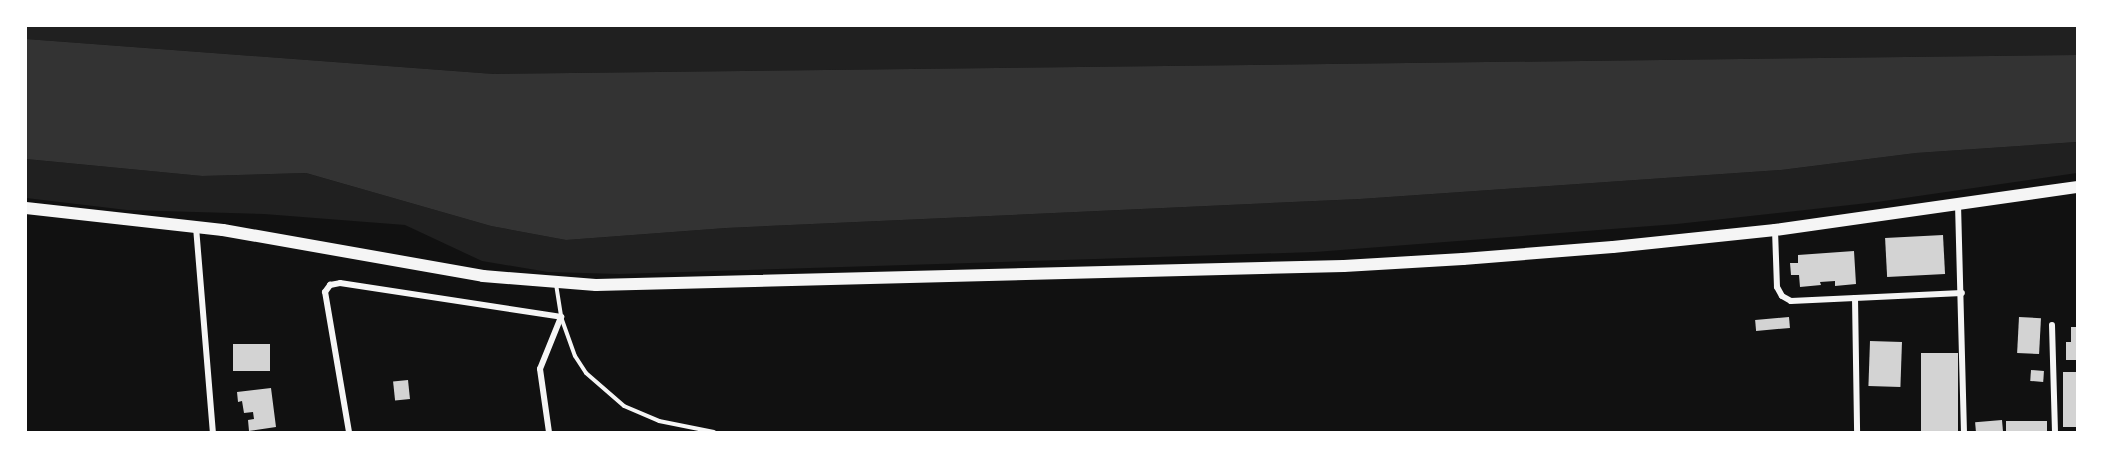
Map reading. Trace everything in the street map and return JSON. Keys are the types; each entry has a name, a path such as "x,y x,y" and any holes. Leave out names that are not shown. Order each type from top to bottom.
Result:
{"main road":[{"path":"26,208 196,226 436,269 556,284 693,284 1344,266 1602,248 1775,230 2078,187"}],"street":[{"path":"1958,204 1964,432"},
{"path":"196,226 213,432"},
{"path":"1775,230 1777,287 1782,296 1791,301 1962,293"},
{"path":"349,432 325,292 330,285 340,283 561,317 540,369 549,432"},
{"path":"1854,298 1857,432"},
{"path":"2052,325 2055,432"}],"lane":[{"path":"556,284 561,317 576,356 586,373 624,406 659,421 714,432"}],"shaded area":[{"path":"26,26 2077,26 2078,55 494,74 26,39"},
{"path":"26,39 494,74 2077,55 2077,142 1916,153 1781,170 1360,199 726,228 566,240 491,226 306,173 202,176 26,159"},
{"path":"2078,142 2077,173 1877,202 1677,224 1315,252 619,274 548,272 482,261 405,225 264,214 127,210 26,198 26,159 202,176 306,173 491,226 566,240 726,228 1360,199 1781,170 1916,153"}],"building":[{"path":"1943,235 1945,274 1887,277 1885,238"},
{"path":"1854,251 1856,284 1835,286 1835,281 1800,287 1799,275 1791,275 1790,263 1798,263 1798,255"},
{"path":"1789,317 1790,328 1756,331 1755,320"},
{"path":"2019,317 2041,318 2039,354 2017,353"},
{"path":"2071,327 2078,327 2078,360 2066,360 2066,342 2071,342"},
{"path":"1870,341 1902,342 1900,387 1868,386"},
{"path":"233,344 270,344 270,371 233,371"},
{"path":"1921,353 1958,353 1958,432 1921,432"},
{"path":"2031,370 2044,371 2043,382 2030,381"},
{"path":"2063,372 2078,372 2078,427 2063,427"},
{"path":"408,380 410,399 395,400 393,382"},
{"path":"271,388 276,427 249,431 248,420 254,419 253,412 244,413 242,401 238,402 237,392"},
{"path":"2002,420 2003,432 1976,432 1975,422"},
{"path":"2006,421 2047,421 2047,432 2006,432"}]}
